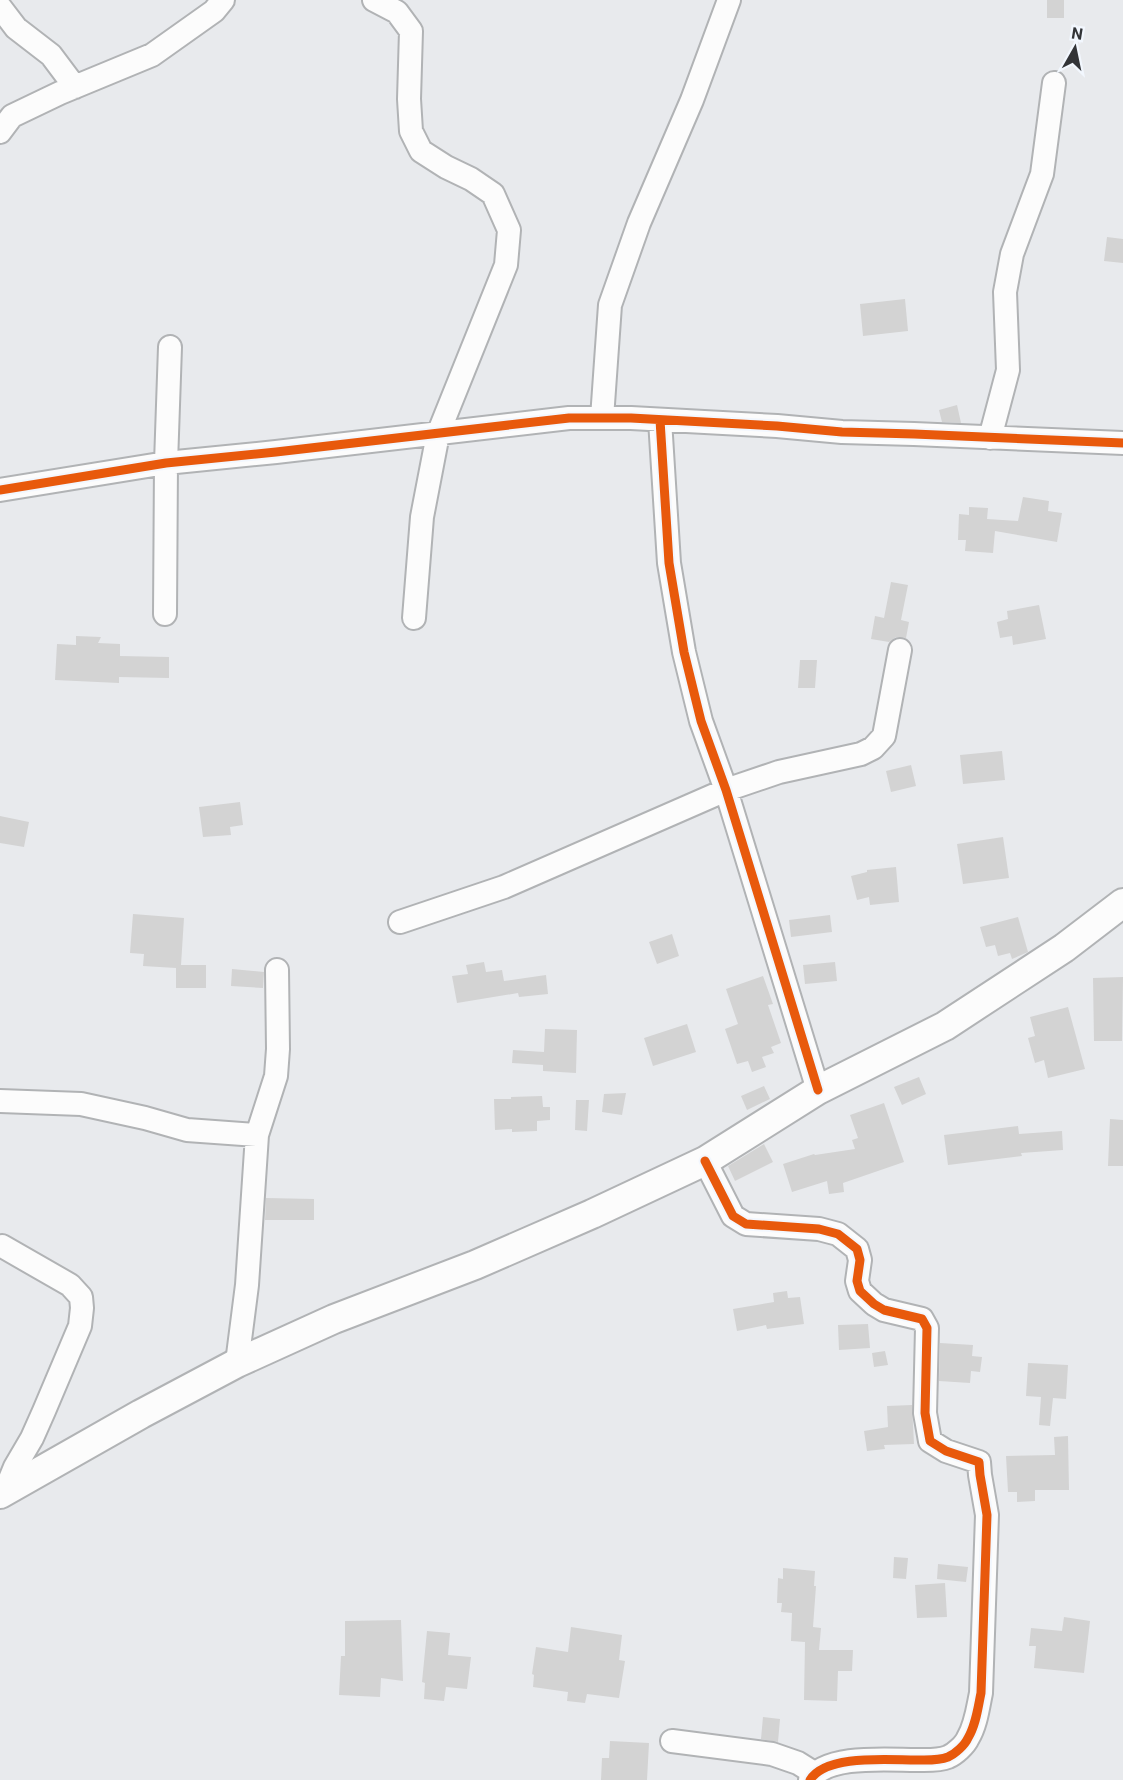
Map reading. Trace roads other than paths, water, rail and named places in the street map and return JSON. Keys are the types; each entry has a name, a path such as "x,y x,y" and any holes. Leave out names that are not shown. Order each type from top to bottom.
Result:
{"main road":[{"path":"3,1492 237,1363 334,1319 475,1265 705,1161 818,1090 945,1026 1064,948 1123,903"}],"street":[{"path":"0,132 12,116 75,87 152,56 214,12 223,0"},
{"path":"374,0 397,12 411,31 409,99 411,131 421,151 493,194 509,230 506,265 438,434 422,517 414,618"},
{"path":"602,418 610,304 639,223 692,100 729,0"},
{"path":"0,7 16,28 51,55 75,87"},
{"path":"990,438 1008,370 1005,292 1012,255 1042,174 1054,83"},
{"path":"165,614 166,462 170,347"},
{"path":"0,490 166,462 569,418 660,420 842,432 1123,443"},
{"path":"660,420 669,563 684,652 700,721 726,790 818,1090"},
{"path":"400,922 504,887 726,790 779,772 861,754 873,748 884,736 900,650"},
{"path":"237,1363 247,1285 257,1135 276,1076 279,1049 277,970"},
{"path":"0,1101 81,1104 187,1130 257,1135"},
{"path":"672,1742 772,1754 798,1762 812,1777 827,1766 862,1760 931,1760 948,1757 968,1738 976,1717 981,1693 987,1515 979,1462 946,1451 930,1441 925,1413 927,1328 922,1318 884,1310 860,1291 858,1281 860,1260 857,1249 838,1234 819,1230 746,1224 733,1216 705,1161"},
{"path":"2,1246 70,1285 81,1297 82,1308 80,1326 48,1401 32,1438 3,1492"}]}
